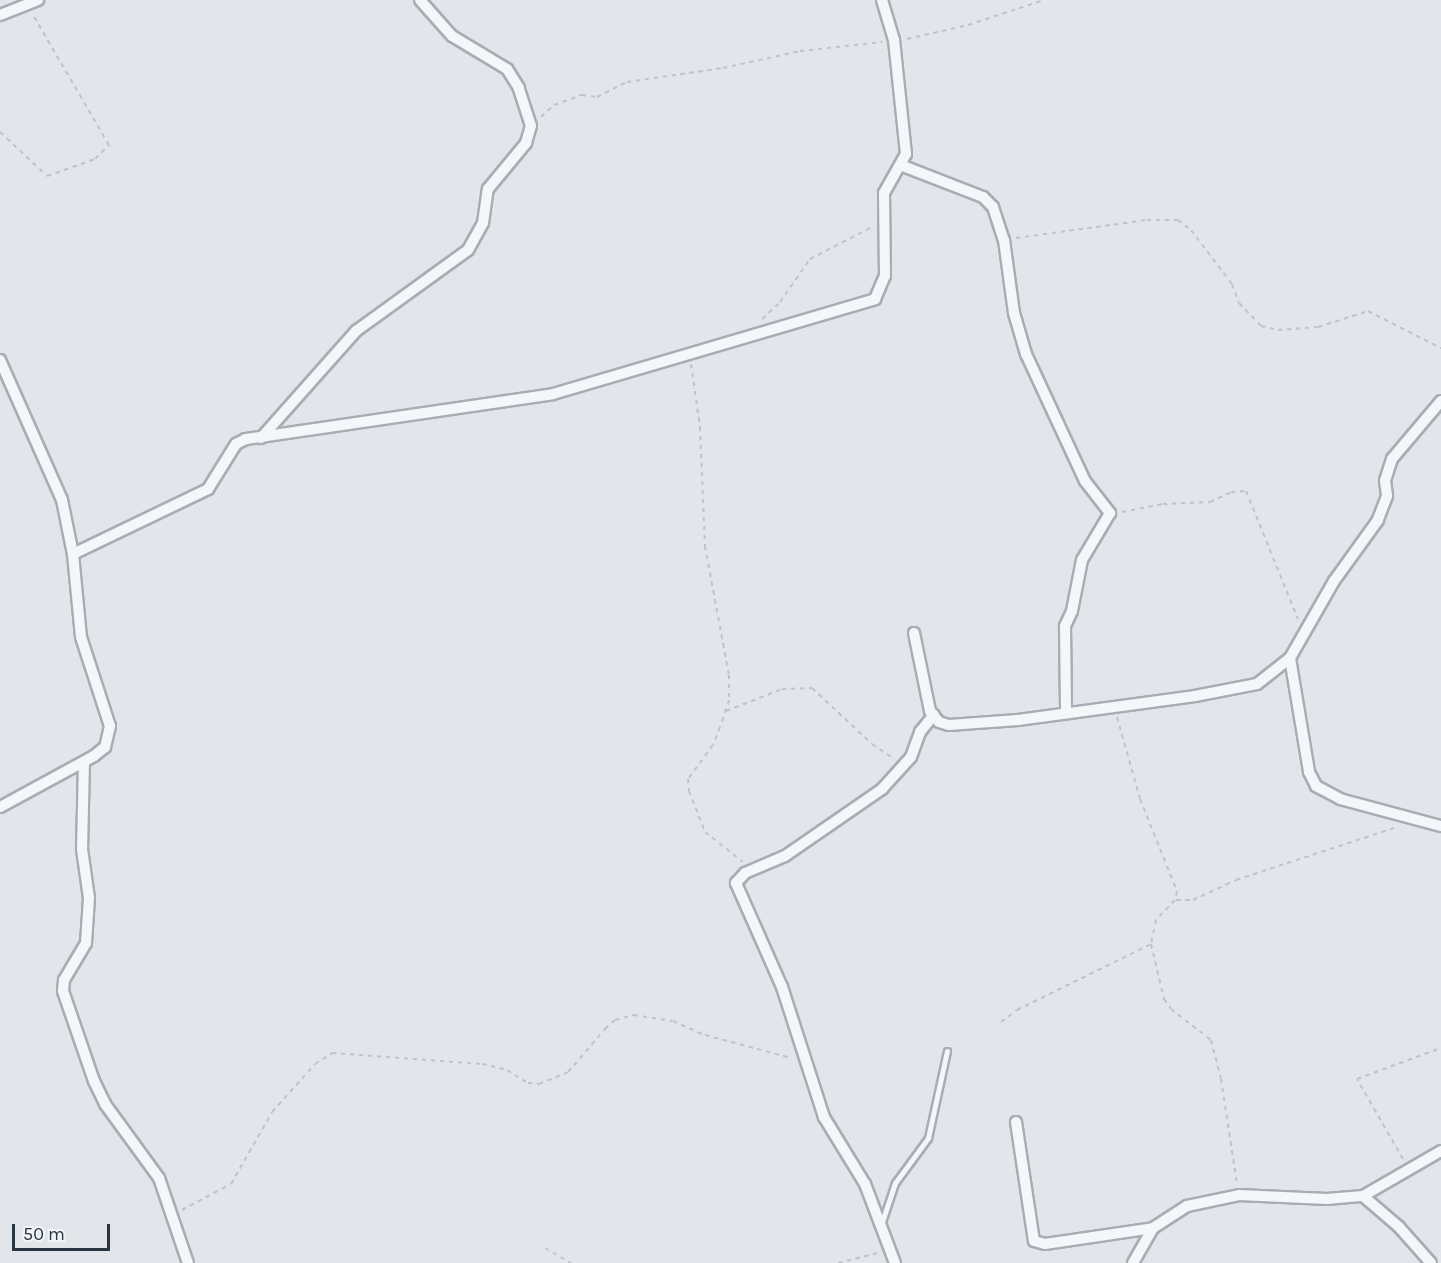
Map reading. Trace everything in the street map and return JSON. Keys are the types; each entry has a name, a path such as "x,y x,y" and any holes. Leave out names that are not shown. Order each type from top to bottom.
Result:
{"street":[{"path":"0,15 38,0"},
{"path":"261,438 356,331 468,250 483,223 488,189 526,143 531,126 519,88 507,69 452,36 420,0"},
{"path":"73,554 190,500 208,489 236,444 261,438 553,394 875,299 885,276 884,193 903,166 906,154 904,112 894,40 882,0"},
{"path":"903,166 982,197 993,207 1004,240 1014,313 1026,354 1085,481 1110,513 1082,560 1072,611 1065,626 1066,713"},
{"path":"0,360 62,500 73,554 81,637 110,726 105,747 84,762 0,807"},
{"path":"914,633 925,696 934,716 949,725 974,725 1195,696 1257,684 1290,658 1334,581 1378,520 1387,496 1385,481 1392,459 1441,401"},
{"path":"1290,658 1309,772 1316,786 1340,799 1441,826"},
{"path":"896,1263 865,1184 824,1118 782,987 736,883 752,870 785,856 859,807 911,757 920,732 934,716"},
{"path":"84,762 82,849 88,898 86,943 64,980 63,991 94,1081 105,1104 149,1159 188,1263"},
{"path":"1016,1122 1034,1241 1045,1244 1153,1228 1187,1206 1239,1196 1327,1199 1363,1196 1441,1151"},
{"path":"1363,1196 1399,1227 1431,1263"},
{"path":"1133,1263 1153,1228"}],"lane":[{"path":"881,1228 895,1183 928,1138 947,1051"}],"path":[{"path":"531,126 554,105 582,95 597,97 627,81 723,68 800,51 894,40 968,25 1044,0"},
{"path":"0,132 47,176 95,159 109,145 27,4"},
{"path":"1004,240 1147,220 1178,220 1191,230 1232,284 1239,303 1261,326 1278,330 1318,327 1368,311 1441,348"},
{"path":"752,335 810,259 884,224"},
{"path":"690,355 700,427 705,546 729,675 725,712 713,745 688,779 689,791 705,832 752,870"},
{"path":"1110,513 1163,504 1210,502 1231,492 1246,491 1304,633"},
{"path":"725,712 782,689 812,688 872,744 903,765"},
{"path":"1113,705 1140,799 1177,891 1175,900 1156,920 1151,944 1166,1003 1207,1034 1215,1049 1239,1196"},
{"path":"1175,900 1193,900 1236,880 1417,819"},
{"path":"1001,1022 1017,1010 1151,944"},
{"path":"171,1214 231,1184 272,1112 315,1064 332,1053 454,1060 507,1070 528,1083 539,1084 568,1072 610,1025 634,1015 673,1021 705,1035 757,1046 806,1063"},
{"path":"1409,1168 1357,1079 1441,1048"},
{"path":"545,1248 570,1263"},
{"path":"838,1263 889,1249"}]}
